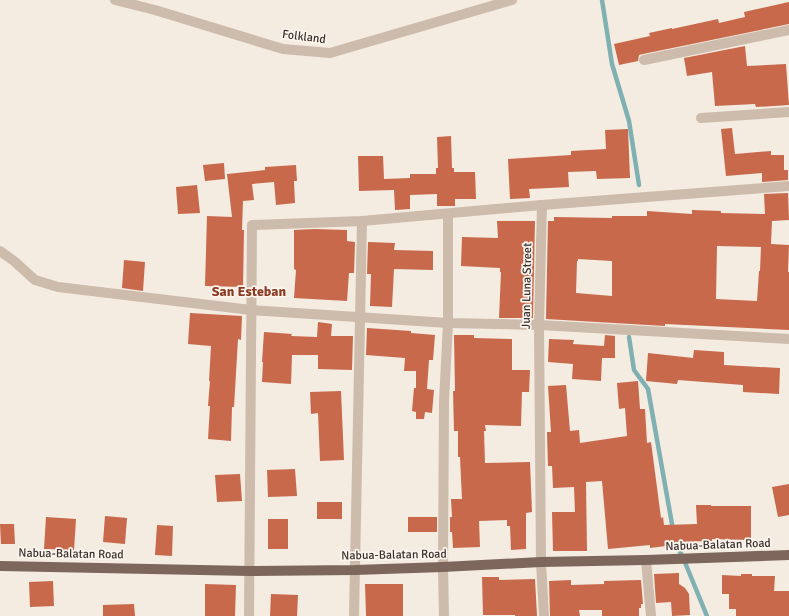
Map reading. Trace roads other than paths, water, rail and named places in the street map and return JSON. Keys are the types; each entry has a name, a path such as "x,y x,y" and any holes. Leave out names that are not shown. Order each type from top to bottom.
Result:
{"main road":[{"name":"Nabua-Balatan Road","path":"0,566 250,571 355,570 541,562 789,555"}],"street":[{"name":"Folkland","path":"115,0 155,10 283,49 330,53 512,0"},
{"path":"644,60 789,30"},
{"path":"701,118 789,112"},
{"path":"249,616 252,225 362,221 542,205 789,186"},
{"name":"Juan Luna Street","path":"542,205 539,325 541,562 544,616"},
{"path":"444,616 444,401 448,323 448,214"},
{"path":"354,616 362,221"},
{"path":"0,251 14,261 35,280 58,287 251,310 448,323 539,325 789,339"},
{"path":"646,560 651,616"}],"waterway":[{"path":"602,0 612,64 629,121 639,185"},
{"path":"629,337 634,370 648,389 675,541 707,616"}],"district":[{"name":"San Esteban","path":"249,291"}]}
